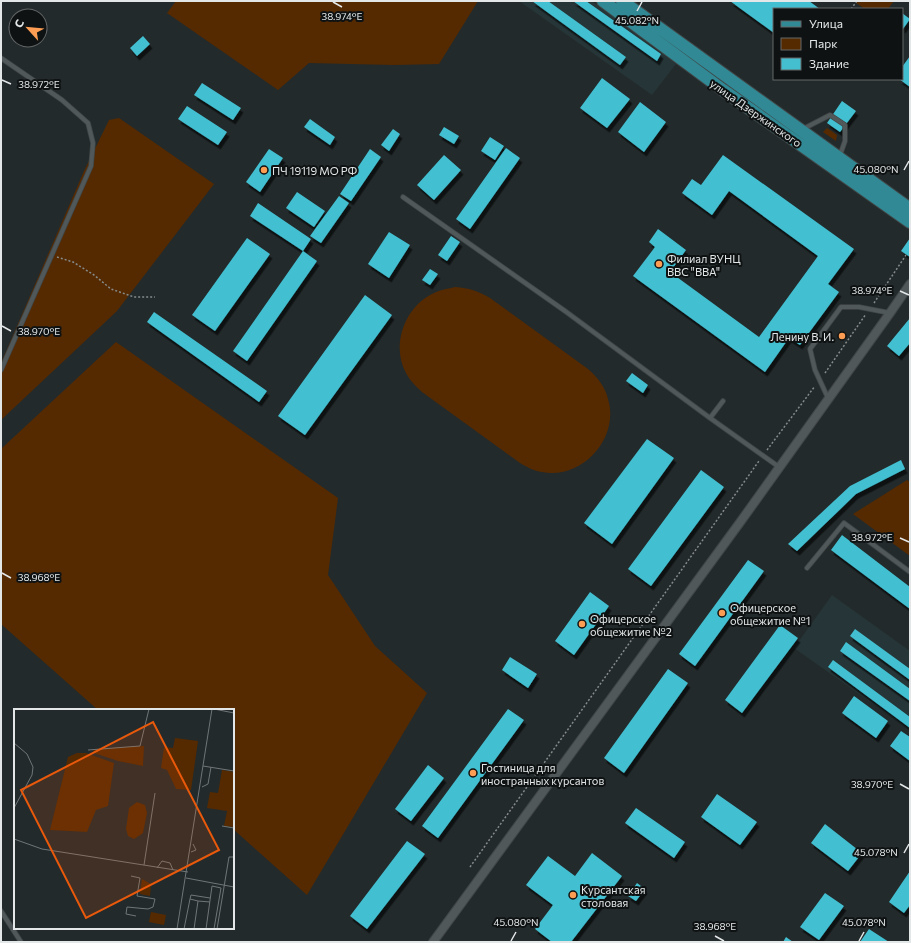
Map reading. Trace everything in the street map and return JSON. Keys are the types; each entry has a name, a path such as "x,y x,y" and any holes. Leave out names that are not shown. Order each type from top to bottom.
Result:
{"main road":[{"name":"улица Дзержинского","path":"603,1 723,90 910,222"},
{"name":"улица Дзержинского","path":"622,1 910,209"}],"street":[{"path":"433,942 741,521 910,284"}],"lane":[{"path":"1,58 62,100 88,123 93,143 91,166 1,370"},
{"path":"723,90 730,79"},
{"path":"801,130 830,115 844,125 845,141 839,158"},
{"path":"403,197 565,311 779,467"},
{"path":"829,399 815,370 810,349 841,308 858,307 890,313"},
{"path":"710,418 723,401"},
{"path":"807,568 844,523 910,572"},
{"path":"1,911 21,942"}],"path":[{"path":"51,255 73,262 94,275 110,289 134,297 156,297"},
{"path":"470,866 763,456 820,380 906,255"}],"shaded area":[{"path":"519,1 592,1 676,64 652,95"},
{"path":"832,595 910,651 910,730 794,648"}],"green space":[{"path":"176,1 478,1 439,64 394,65 309,63 278,90 167,13"},
{"path":"858,1 894,1 889,8 864,8 856,3"},
{"path":"119,118 214,184 117,311 1,420 1,363 84,171 109,120"},
{"path":"827,128 837,135 836,141 823,132"},
{"path":"455,287 473,290 490,298 588,369 600,382 608,399 610,414 608,428 603,441 584,463 557,473 533,470 520,463 422,392 409,378 402,362 400,351 400,340 408,318 414,308 422,300 437,292"},
{"path":"116,342 338,498 328,575 375,646 427,693 307,895 234,830 234,709 97,709 1,624 1,449"},
{"path":"907,480 910,482 910,556 853,514"}],"building":[{"path":"532,1 548,1 626,57 620,65"},
{"path":"573,1 586,1 661,54 657,61"},
{"path":"730,1 809,1 819,8 773,8 773,32"},
{"path":"903,14 910,19 903,29"},
{"path":"143,36 150,44 137,56 130,48"},
{"path":"910,56 910,87 900,80 903,80 903,66"},
{"path":"602,78 630,99 607,128 580,108"},
{"path":"202,83 241,108 233,120 194,95"},
{"path":"842,101 856,111 840,132 827,123"},
{"path":"640,102 666,122 644,152 618,132"},
{"path":"187,106 227,132 218,145 178,119"},
{"path":"310,119 335,137 330,145 304,127"},
{"path":"444,127 459,136 454,144 439,135"},
{"path":"393,129 400,134 389,151 381,145"},
{"path":"490,137 504,146 495,160 481,151"},
{"path":"506,148 520,158 470,229 456,219"},
{"name":"ПЧ 19119 МО РФ","path":"269,149 283,158 260,192 246,182"},
{"path":"370,149 381,157 351,201 340,194"},
{"path":"444,155 461,170 434,200 417,185"},
{"name":"Филиал ВУНЦ ВВС \"ВВА\"","path":"723,155 854,249 828,284 839,292 800,345 789,338 765,372 633,276 655,247 649,242 658,229 686,250 670,272 759,337 818,256 729,191 712,215 682,193 692,179 701,185"},
{"path":"297,192 325,211 314,227 286,208"},
{"path":"339,196 349,203 321,243 310,236"},
{"path":"258,203 311,239 303,251 250,216"},
{"path":"389,232 410,245 389,278 368,264"},
{"path":"451,236 460,242 447,261 438,255"},
{"path":"247,238 270,254 215,331 192,315"},
{"path":"910,238 910,257 901,251"},
{"path":"303,251 317,261 247,361 233,351"},
{"path":"430,269 438,274 430,285 422,280"},
{"path":"365,295 392,315 305,435 278,416"},
{"path":"154,312 267,391 259,402 147,322"},
{"path":"910,318 910,343 899,356 887,346"},
{"path":"632,373 648,385 643,393 626,381"},
{"path":"647,439 674,458 612,544 584,523"},
{"path":"901,460 905,469 856,494 797,551 788,544 850,486"},
{"path":"701,470 724,487 651,586 628,569"},
{"path":"842,535 910,587 910,609 831,550"},
{"name":"Офицерское общежитие №1","path":"748,560 764,571 695,666 679,654"},
{"name":"Офицерское общежитие №2","path":"590,592 609,606 574,655 555,641"},
{"path":"780,625 798,638 742,713 725,700"},
{"path":"855,629 910,669 910,680 850,636"},
{"path":"846,642 910,689 910,701 840,651"},
{"path":"510,657 537,674 528,688 502,670"},
{"path":"833,660 910,717 910,728 828,667"},
{"path":"668,669 688,683 624,773 604,758"},
{"path":"854,696 888,721 876,738 842,713"},
{"name":"Гостиница для иностранных курсантов","path":"508,709 524,720 438,838 422,826"},
{"path":"901,731 910,737 910,761 890,746"},
{"path":"428,765 444,778 411,821 395,809"},
{"path":"717,794 757,822 740,845 701,817"},
{"path":"636,808 685,842 674,858 625,823"},
{"path":"825,824 862,853 848,871 811,843"},
{"path":"407,841 425,854 367,929 350,916"},
{"name":"Курсантская столовая","path":"592,853 622,876 571,942 552,942 535,929 553,905 526,885 548,856 575,876"},
{"path":"910,871 910,905 904,913 889,902"},
{"path":"637,883 645,889 636,901 628,896"},
{"path":"825,893 844,906 819,940 800,927"},
{"path":"869,929 889,942 860,942"},
{"path":"786,937 793,942 783,942"}],"place":[{"name":"ПЧ 19119 МО РФ","path":"264,170"},
{"name":"Филиал ВУНЦ ВВС \"ВВА\"","path":"659,264"},
{"name":"Ленину В. И.","path":"842,336"},
{"name":"Офицерское общежитие №1","path":"722,613"},
{"name":"Офицерское общежитие №2","path":"582,624"},
{"name":"Гостиница для иностранных курсантов","path":"473,773"},
{"name":"Курсантская столовая","path":"573,895"}]}
